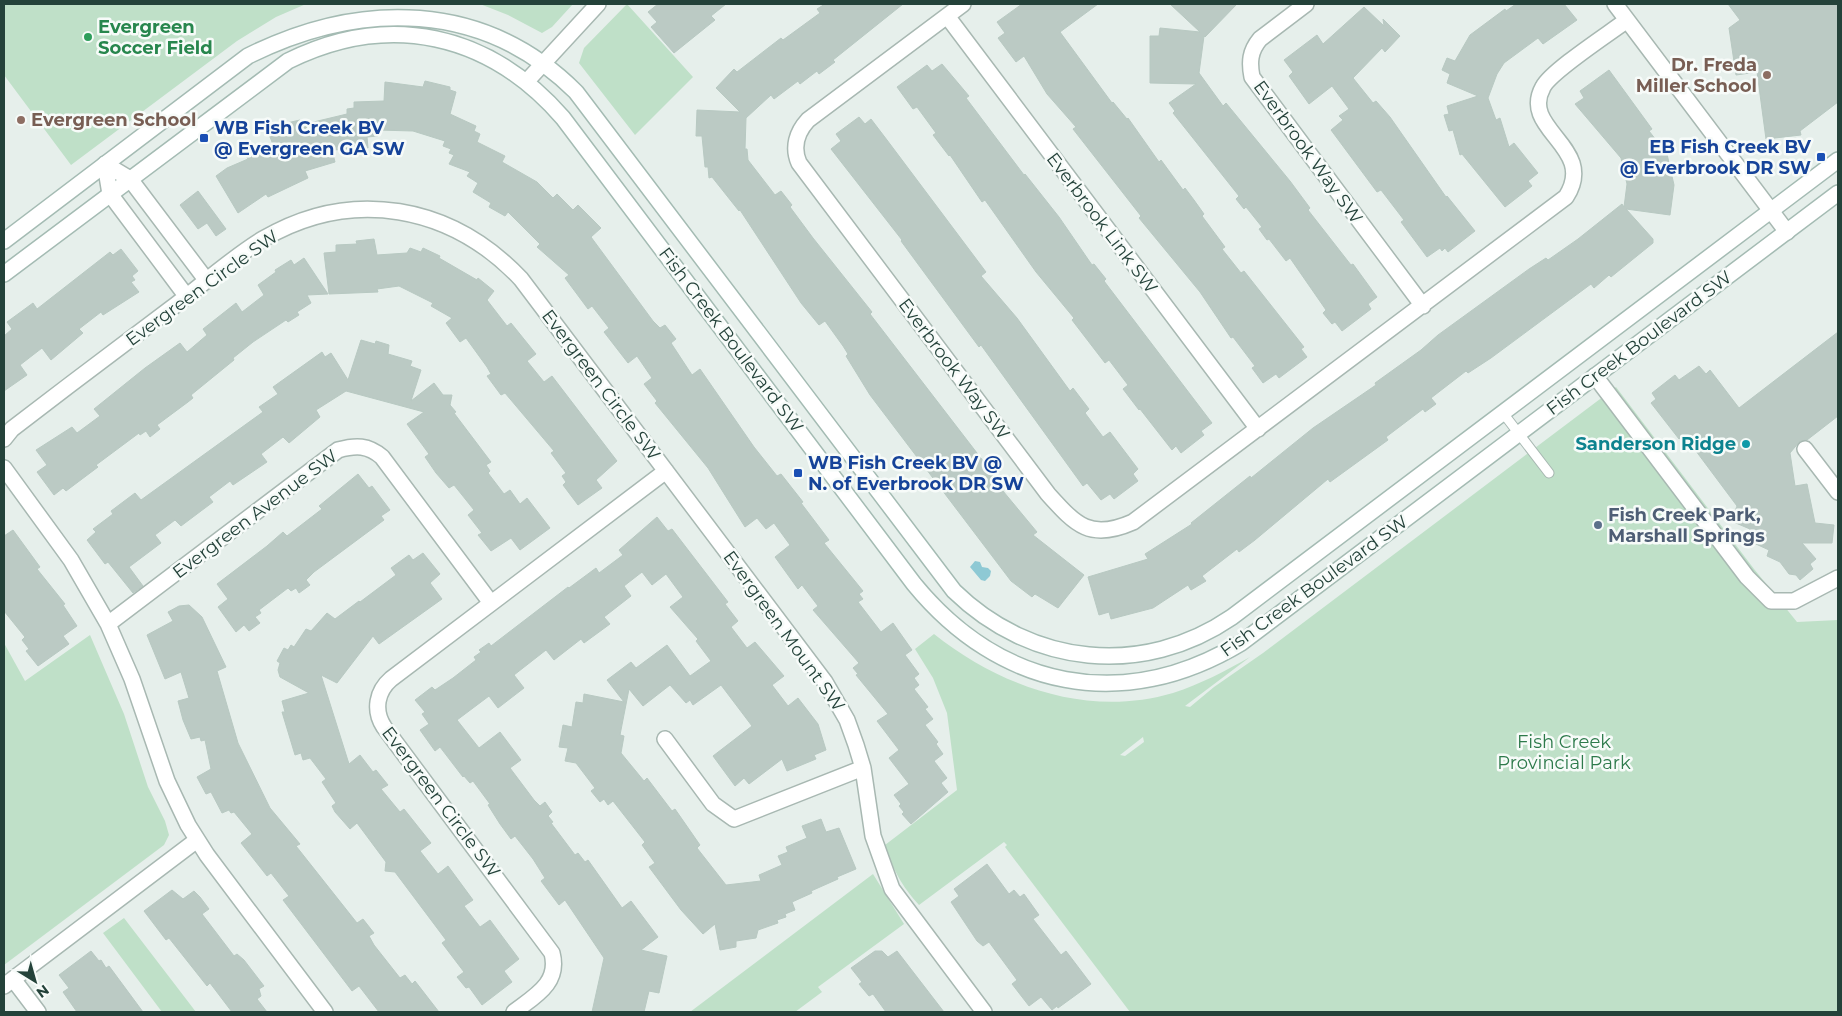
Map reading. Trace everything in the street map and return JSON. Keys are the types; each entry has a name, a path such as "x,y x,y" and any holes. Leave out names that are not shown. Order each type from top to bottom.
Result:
{"street":[{"path":"527,81 598,4"},
{"name":"Everbrook Way SW","path":"963,4 808,120 799,130 796,147 799,163 1048,494 1071,520 1084,528 1096,532 1114,530 1132,522 1423,306 1566,197 1572,187 1575,176 1574,166 1544,122 1538,102 1540,94 1551,77 1627,20"},
{"name":"Everbrook Way SW","path":"1306,4 1260,39 1254,46 1250,60 1252,77 1423,306"},
{"path":"1615,4 1787,232"},
{"name":"Fish Creek Boulevard SW","path":"4,241 269,42 313,21 337,14 392,7 442,12 479,23 501,33 545,61 576,92 944,579 978,613 1029,642 1072,654 1119,656 1160,650 1197,637 1232,617 1838,160"},
{"name":"Everbrook Link SW","path":"947,16 1258,429"},
{"name":"Fish Creek Boulevard SW","path":"4,274 271,72 304,53 340,41 385,33 430,36 480,52 527,81 563,118 929,602 952,625 978,645 1027,669 1062,679 1092,683 1120,683 1174,674 1210,660 1255,633 1838,193"},
{"path":"105,164 130,179 207,281"},
{"path":"105,164 110,194 187,296"},
{"name":"Evergreen Circle SW","path":"4,439 12,428 262,240 286,227 324,214 353,210 382,210 423,217 444,224 492,251 521,279 666,471 385,684 379,697 377,709 384,727 552,953 554,966 550,981 542,991 514,1012"},
{"path":"1595,376 1747,577 1771,601 1794,600 1838,578"},
{"name":"Evergreen Avenue SW","path":"108,624 338,450 359,446 369,448 382,457 491,603"},
{"path":"1805,449 1838,492"},
{"path":"4,468 71,560 108,624 132,679 170,789 197,840 325,1012"},
{"name":"Evergreen Mount SW","path":"666,471 825,682 847,720 863,768 873,836 892,889 984,1012"},
{"path":"665,739 713,804 720,812 734,819 863,768"},
{"path":"38,1012 8,982 197,840"}],"lane":[{"path":"1503,413 1549,473"}],"green space":[{"path":"4,4 306,4 276,17 237,41 71,165 4,75"},
{"path":"480,4 573,4 552,27 542,33 508,15"},
{"path":"627,4 693,77 635,135 579,63 584,48"},
{"name":"Fish Creek Provincial Park","path":"1616,387 1754,569 1797,622 1838,620 1838,1012 1130,1012 1005,847 1007,845 1004,842 919,905 907,891 895,870 885,845 957,790 947,713 933,678 915,649 934,634 960,653 1017,683 1047,693 1109,702 1141,700 1173,693 1203,681 1250,657 1185,706 1190,707 1214,687 1263,653","holes":["1143,737 1144,742 1125,756 1120,755"]},
{"path":"90,635 124,714 148,787 165,821 169,835 164,845 4,965 4,643 25,681"},
{"path":"873,874 904,924 818,987 822,992 795,1012 690,1012"},
{"path":"124,918 196,1012 162,1012 103,933"}],"water":[{"path":"975,561 980,562 982,567 988,568 991,571 990,576 985,581 981,580 970,567"}],"building":[{"path":"658,4 726,4 711,16 715,20 674,53 651,27 657,22 648,12"},
{"path":"825,4 903,4 833,60 835,62 819,74 817,71 800,84 798,81 774,99 771,95 746,118 745,149 747,149 748,160 775,195 781,191 792,205 790,207 872,312 870,314 987,466 998,485 1037,532 1033,535 1084,575 1058,608 1035,594 1032,597 1011,581 870,395 846,356 848,354 825,321 819,325 801,303 740,210 712,177 709,178 708,167 705,167 702,136 696,136 697,110 740,112 716,88 734,69 737,72 781,38 783,40 820,13 817,9"},
{"path":"1022,4 1098,4 1060,32 1112,103 1128,118 1159,162 1161,160 1183,190 1185,188 1194,200 1204,214 1202,216 1225,247 1222,249 1241,273 1244,271 1304,347 1301,349 1307,357 1279,378 1276,374 1263,383 1252,368 1255,366 1233,337 1231,338 1200,292 1139,218 1141,216 1073,129 1076,127 1047,94 1024,56 1016,62 998,38 1005,33 997,22"},
{"path":"1170,4 1237,4 1204,36 1199,73 1223,106 1226,103 1290,181 1310,208 1308,210 1351,265 1353,264 1377,297 1368,304 1371,309 1342,331 1335,322 1332,324 1323,313 1326,310 1290,258 1286,261 1269,239 1267,240 1259,229 1262,227 1246,207 1244,209 1236,199 1239,196 1173,113 1175,111 1169,103 1196,84 1150,83 1150,36 1159,36 1160,28 1200,32"},
{"path":"1516,4 1564,4 1577,20 1543,44 1538,38 1504,63 1497,74 1488,98 1496,120 1500,118 1509,147 1514,143 1538,173 1528,181 1532,186 1505,207 1462,154 1460,155 1453,130 1449,131 1444,115 1449,114 1447,106 1478,96 1447,83 1450,74 1442,70 1447,58 1455,61 1470,35 1505,9 1506,11"},
{"path":"1728,4 1838,4 1838,102 1800,131 1801,135 1766,139 1757,72 1736,75 1729,28 1740,20"},
{"path":"1364,7 1384,26 1383,19 1400,36 1385,52 1382,48 1353,78 1373,103 1376,101 1390,117 1446,197 1475,231 1448,252 1445,248 1442,251 1440,248 1427,257 1401,222 1404,220 1381,190 1377,192 1331,130 1343,120 1339,116 1349,109 1332,86 1309,104 1289,76 1293,72 1284,60 1317,35 1323,44"},
{"path":"942,64 969,96 966,98 1024,175 1059,217 1092,265 1094,264 1106,279 1104,281 1212,423 1201,431 1204,435 1181,453 1176,446 1172,450 1139,410 1123,389 1128,385 1109,360 1105,363 1072,320 1074,318 1036,272 985,200 982,202 950,155 933,135 936,133 917,107 913,109 897,87 927,65 932,71"},
{"path":"1609,70 1652,129 1649,131 1667,154 1674,185 1670,215 1626,209 1653,239 1653,243 1611,277 1609,275 1594,288 1591,284 1491,358 1468,373 1466,371 1431,398 1436,404 1425,412 1423,409 1386,437 1388,440 1330,482 1328,479 1239,552 1237,549 1202,576 1206,581 1191,590 1188,585 1153,608 1111,619 1109,612 1099,615 1088,577 1148,559 1145,554 1192,524 1250,476 1251,478 1313,428 1376,385 1375,383 1421,350 1438,335 1529,269 1546,258 1548,260 1578,239 1622,204 1624,207 1627,184 1621,158 1575,104 1584,98 1580,91"},
{"path":"425,81 450,87 450,90 456,92 450,114 476,126 474,131 480,134 477,142 505,156 502,162 537,182 553,198 557,194 573,210 578,205 601,228 591,237 653,321 660,328 665,325 676,339 671,343 692,375 700,369 754,447 777,476 781,474 803,502 801,503 829,540 824,543 863,591 859,594 863,599 858,602 881,632 893,623 912,650 905,655 919,674 914,678 919,685 914,689 928,707 925,709 933,719 925,725 938,742 936,744 943,754 934,761 947,778 941,783 948,792 911,824 902,814 904,812 899,806 901,804 894,795 909,784 889,758 899,750 877,721 888,714 856,675 858,674 853,668 859,663 813,610 818,606 802,585 798,589 775,557 790,545 774,523 766,529 757,518 745,527 708,468 655,403 657,401 644,384 652,378 637,356 628,363 604,332 609,328 592,306 588,309 565,278 569,275 537,247 540,244 508,212 505,216 489,207 491,203 473,192 478,183 467,176 470,172 449,164 454,155 449,153 451,149 443,146 445,141 413,131 378,130 378,136 367,137 368,148 332,150 335,162 305,171 308,178 268,197 266,194 238,213 216,176 227,168 248,159 246,156 274,147 268,132 279,128 278,125 300,120 301,125 347,114 347,109 354,108 354,102 384,101 385,82 423,87"},
{"path":"859,117 865,124 871,119 986,272 981,276 1017,318 1070,391 1073,388 1089,409 1085,413 1103,437 1110,432 1138,469 1133,474 1138,481 1114,499 1110,494 1101,500 1087,483 1083,486 981,345 979,347 902,240 831,149 841,141 836,134"},
{"path":"198,191 226,229 216,236 207,223 198,229 180,205"},
{"path":"374,239 377,255 407,253 410,248 421,252 423,248 440,256 439,258 477,280 478,278 494,291 487,300 507,326 511,323 536,354 527,361 544,382 552,376 617,461 596,480 602,488 578,505 563,485 566,482 562,476 566,473 551,453 554,451 505,393 501,395 487,376 491,374 487,367 466,338 460,342 446,323 452,318 431,306 433,303 399,286 377,289 378,292 329,294 324,253 336,252 336,245 357,244 356,241"},
{"path":"121,249 138,271 132,276 135,280 131,282 139,292 103,315 101,312 79,329 83,333 51,360 42,348 20,365 27,375 4,391 4,336 12,329 7,322 33,303 37,309 110,252 113,255"},
{"path":"304,258 328,294 307,295 311,303 297,312 299,315 288,322 286,320 233,358 234,360 191,395 193,398 157,425 160,429 150,437 146,431 140,435 139,433 96,465 98,467 66,491 63,488 54,495 37,472 47,465 36,450 72,427 77,433 100,416 94,409 145,368 180,343 187,352 207,335 203,329 236,303 242,312 264,295 258,285 276,272 275,270 291,260 294,265"},
{"name":"Sanderson Ridge","path":"1838,332 1838,416 1807,440 1800,441 1790,453 1795,486 1807,484 1815,523 1834,525 1832,543 1802,543 1816,559 1810,564 1813,569 1800,580 1796,575 1789,574 1780,562 1767,556 1769,550 1745,539 1750,529 1731,521 1737,506 1684,435 1679,439 1651,403 1656,399 1652,393 1675,375 1679,380 1699,366 1706,374 1710,370 1739,408"},
{"path":"361,340 375,344 376,341 389,345 388,354 412,361 410,366 421,370 411,401 434,383 443,395 452,395 450,405 456,412 454,413 491,462 486,465 490,471 488,473 504,494 510,490 520,504 527,498 550,528 520,550 511,538 491,551 478,535 482,533 468,515 474,510 454,485 449,488 436,473 425,457 429,454 407,424 424,412 346,391 316,410 320,417 289,443 283,437 261,454 267,462 233,485 230,481 209,497 213,502 181,526 175,520 155,535 161,543 129,567 143,586 133,593 108,562 105,564 87,540 96,532 93,529 113,514 111,511 135,493 141,500 263,412 259,407 278,394 273,387 322,352 325,357 331,353 348,380"},
{"path":"358,474 369,488 372,486 390,510 381,516 384,520 314,572 306,580 310,585 299,593 296,588 291,591 288,588 259,610 261,613 255,617 260,623 249,631 244,625 236,632 218,607 228,599 217,584 283,532 287,536 322,509 319,506"},
{"path":"657,517 668,531 672,529 728,602 725,604 738,621 731,627 747,648 755,642 784,676 772,685 788,706 798,698 818,724 826,750 814,755 816,759 787,771 782,759 749,784 744,778 735,786 713,756 752,726 721,685 693,705 690,700 686,703 670,685 643,706 629,689 620,735 624,736 621,753 644,781 647,778 672,811 675,809 700,845 697,848 726,885 761,881 759,875 782,865 778,856 788,852 786,847 807,838 802,826 821,819 826,832 839,828 856,869 837,877 838,879 792,902 795,910 785,914 786,917 777,920 778,923 758,930 756,938 736,941 736,947 720,950 715,924 703,934 681,910 649,867 655,863 642,845 645,842 613,801 608,805 604,799 600,802 591,791 595,788 576,763 565,761 568,748 559,747 563,725 572,727 576,702 583,703 584,694 624,702 607,680 631,662 636,668 667,645 690,676 711,661 696,641 698,639 670,607 683,597 666,574 652,585 642,572 624,586 631,596 604,617 610,624 584,643 581,639 554,660 546,650 514,675 524,688 498,708 489,696 457,720 479,748 500,732 521,760 510,768 540,806 545,802 552,812 548,816 553,822 551,823 575,855 578,853 585,862 588,860 622,908 631,901 658,937 641,950 667,956 659,993 649,991 644,1012 592,1012 604,958 565,900 559,905 541,881 545,878 533,859 515,836 511,839 488,805 490,804 473,781 470,783 463,777 440,747 435,751 420,730 429,724 422,714 425,712 415,700 432,687 435,690 453,678 476,660 474,657 481,652 479,650 489,643 491,646 568,587 596,568 599,573 623,555 619,550"},
{"path":"13,530 40,567 37,569 65,604 63,605 77,626 63,636 69,644 38,666 26,651 29,649 22,640 25,637 4,611 4,536"},
{"path":"423,553 440,574 430,583 442,599 379,644 373,636 337,683 321,675 349,764 360,755 373,772 376,770 388,785 381,789 400,812 404,809 431,843 420,851 438,874 448,866 473,900 464,906 480,927 490,920 519,959 504,971 512,982 482,1005 469,987 466,988 457,977 464,972 442,943 446,940 395,872 385,871 386,862 357,823 350,829 335,812 332,806 336,803 322,782 326,779 310,758 303,760 301,753 295,755 282,712 285,712 282,701 309,693 280,677 278,670 280,663 277,661 284,648 288,650 291,645 294,647 306,629 311,631 327,613 335,619 360,602 396,575 391,568 409,555 413,560"},
{"path":"189,605 202,617 226,667 217,671 238,743 270,808 300,844 296,846 357,923 363,919 374,933 369,936 374,945 400,978 405,975 412,984 415,981 439,1012 379,1012 359,986 352,991 283,900 289,896 271,873 267,876 241,843 252,834 234,812 231,813 229,810 222,813 211,792 206,794 197,777 211,769 205,740 201,741 200,737 191,739 183,720 178,701 189,698 181,672 165,679 147,635 173,621 168,612 179,606"},
{"path":"987,864 1009,894 1014,890 1020,897 1024,894 1039,915 1033,919 1061,955 1066,951 1091,984 1058,1008 1057,1006 1052,1010 1041,997 1029,1006 1012,984 1017,980 989,942 983,946 977,941 951,902 959,896 954,889"},
{"path":"172,890 183,899 194,891 200,897 209,909 202,914 234,956 237,954 244,960 264,986 259,989 261,996 257,999 267,1012 232,1012 210,983 207,986 169,938 166,940 144,911"},
{"path":"91,951 99,961 101,960 106,968 109,966 143,1012 77,1012 63,992 69,988 59,975"},
{"path":"875,951 882,951 888,957 897,951 944,1012 886,1012 873,994 869,996 859,984 862,982 851,968"}],"place":[{"name":"Evergreen Soccer Field","path":"88,37"},
{"name":"Dr. Freda Miller School","path":"1767,75"},
{"name":"Evergreen School","path":"21,120"},
{"name":"WB Fish Creek BV @ Evergreen GA SW","path":"204,138"},
{"name":"EB Fish Creek BV @ Everbrook DR SW","path":"1821,157"},
{"name":"Sanderson Ridge","path":"1746,444"},
{"name":"WB Fish Creek BV @ N. of Everbrook DR SW","path":"798,473"},
{"name":"Fish Creek Park, Marshall Springs","path":"1598,525"}]}
